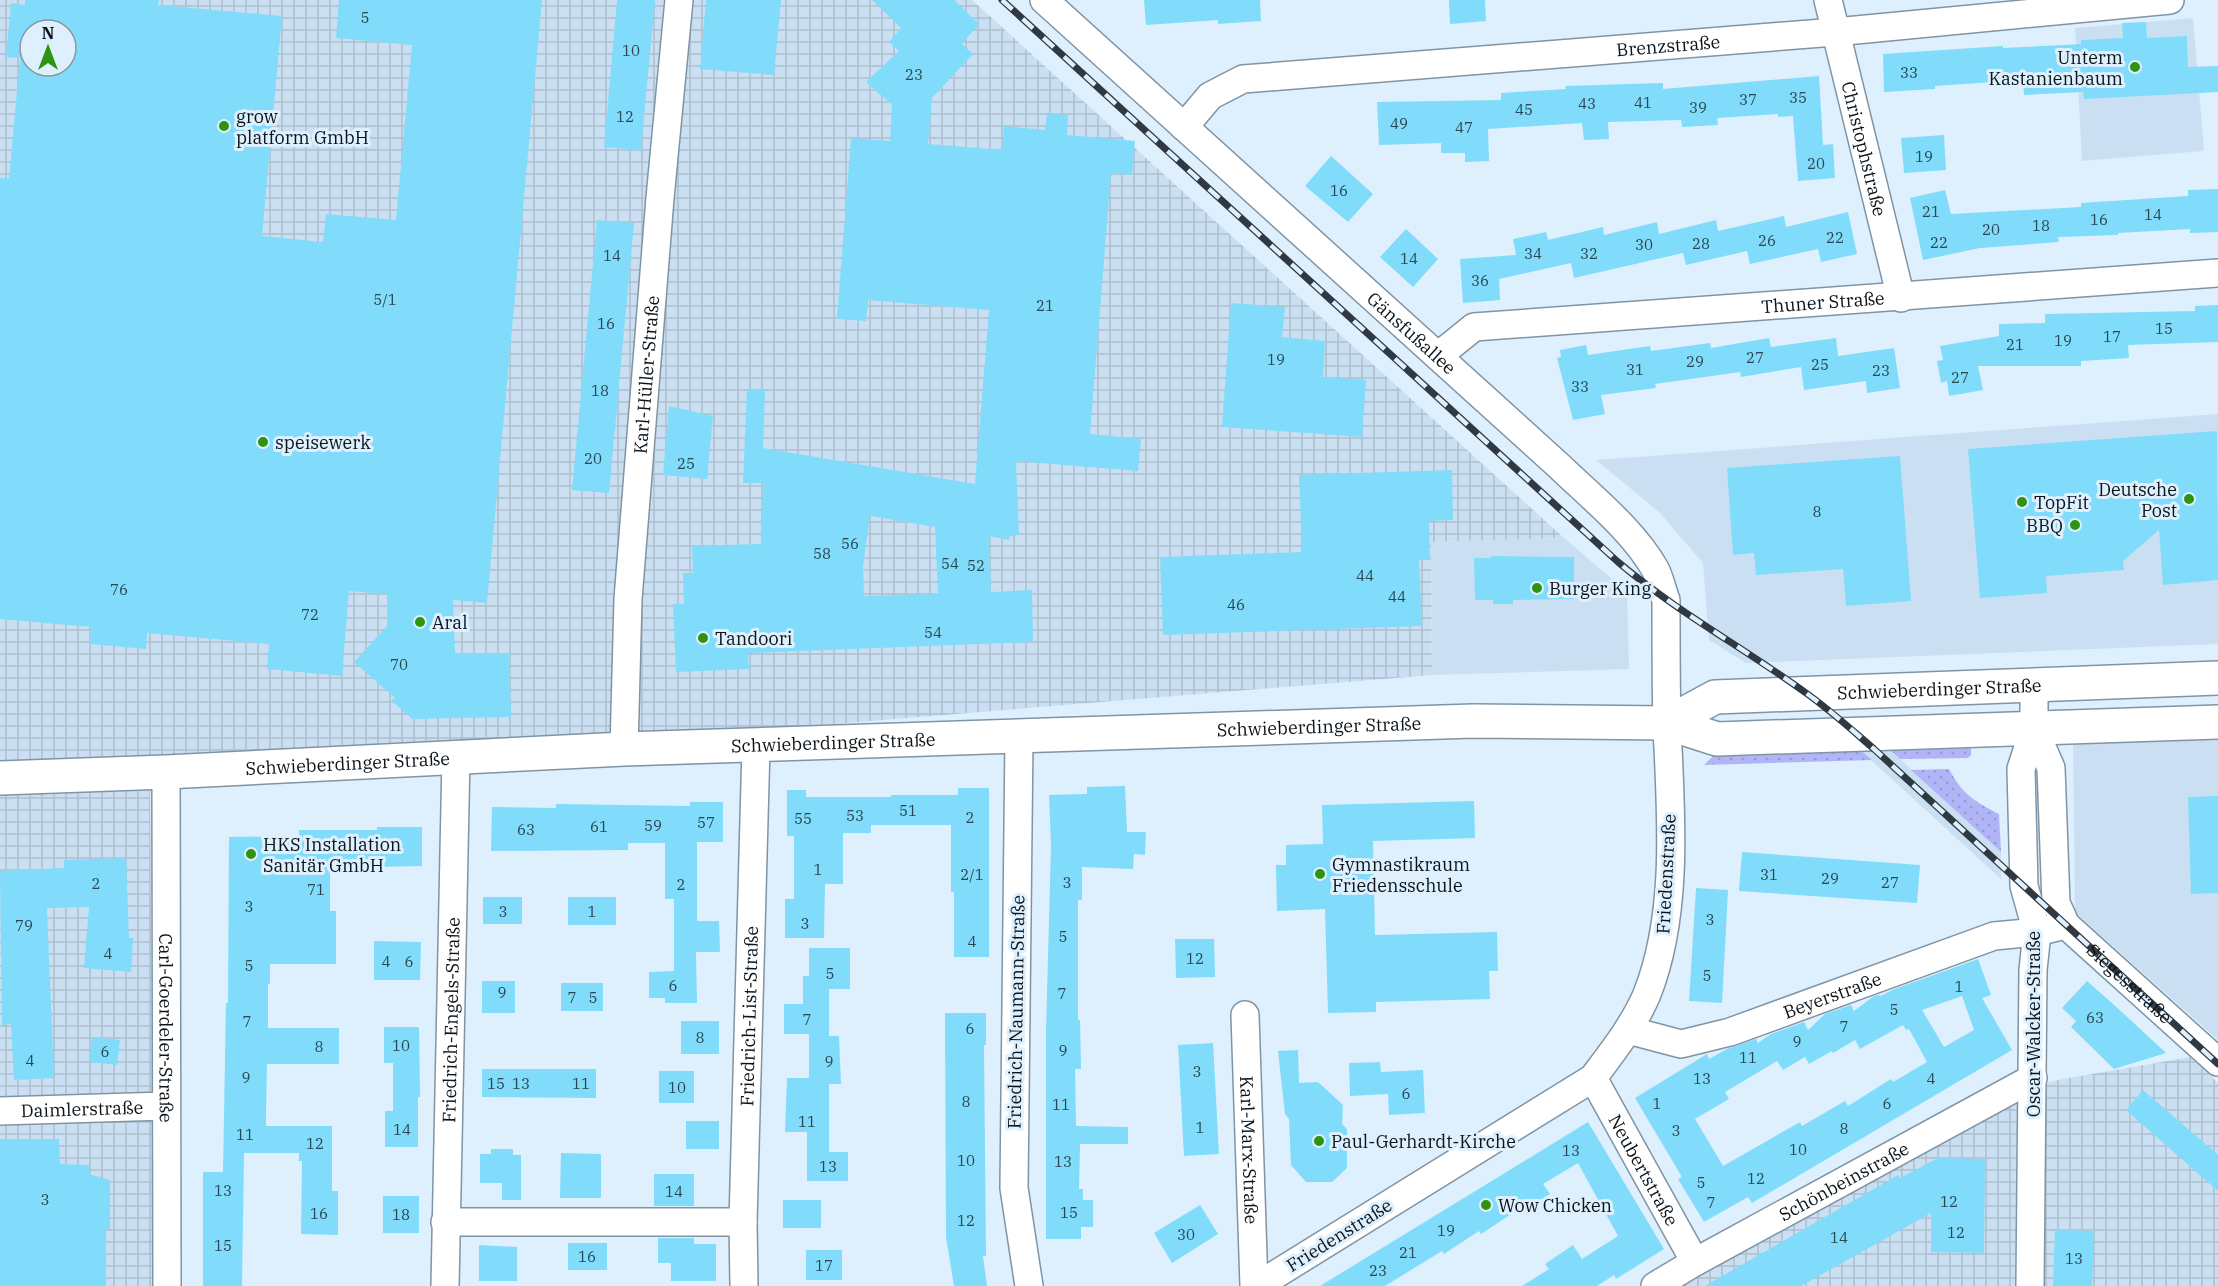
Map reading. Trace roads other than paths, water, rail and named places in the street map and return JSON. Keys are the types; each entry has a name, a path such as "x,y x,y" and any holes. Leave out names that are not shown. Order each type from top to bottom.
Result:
{"main road":[{"name":"Schwieberdinger Straße","path":"1667,723 1715,697 2218,678"},
{"name":"Schwieberdinger Straße","path":"0,778 624,749 1473,721 1667,723 1717,739 2218,722"}],"street":[{"name":"Karl-Hüller-Straße","path":"624,749 628,599 659,209 679,0"},
{"name":"Gänsfußallee","path":"1044,0 1558,465 1644,553 1656,571 1666,600 1667,723"},
{"name":"Christophstraße","path":"1828,0 1901,297"},
{"name":"Brenzstraße","path":"1184,127 1210,96 1243,79 1835,32 2170,0"},
{"name":"Thuner Straße","path":"1438,356 1474,327 2218,273"},
{"name":"Oscar-Walcker-Straße","path":"2030,1286 2033,970 2037,932 2024,886 2021,769 2034,729 2034,685"},
{"name":"Friedenstraße","path":"1255,1286 1593,1078 1628,1030 1647,994 1662,947 1668,900 1670,815 1667,723"},
{"name":"Oscar-Walcker-Straße","path":"2034,729 2051,768 2056,903 2066,925"},
{"name":"Friedrich-Naumann-Straße","path":"1019,737 1014,1188 1029,1286"},
{"name":"Friedrich-List-Straße","path":"744,1286 743,1222 756,746"},
{"name":"Friedrich-Engels-Straße","path":"445,1286 456,756"},
{"name":"Carl-Goerdeler-Straße","path":"166,772 167,1286"},
{"path":"2037,932 2066,925"},
{"name":"Siegesstraße","path":"2066,925 2218,1062"},
{"name":"Beyerstraße","path":"1628,1030 1681,1044 1720,1035 1994,936 2037,932"},
{"name":"Karl-Marx-Straße","path":"1245,1015 1255,1286"},
{"name":"Neubertstraße","path":"1593,1078 1695,1262"},
{"name":"Schönbeinstraße","path":"1654,1286 2033,1078"},
{"name":"Daimlerstraße","path":"0,1111 166,1106"},
{"path":"446,1222 743,1222"}],"railway":[{"path":"1002,0 1618,562 1687,614 1783,677 1841,720 2218,1064"}],"place":[{"name":"Unterm Kastanienbaum","path":"2135,67"},
{"name":"grow platform GmbH","path":"224,126"},
{"name":"speisewerk","path":"263,442"},
{"name":"Deutsche Post","path":"2189,499"},
{"name":"TopFit","path":"2022,502"},
{"name":"BBQ","path":"2075,525"},
{"name":"Burger King","path":"1537,588"},
{"name":"Aral","path":"420,622"},
{"name":"Tandoori","path":"703,638"},
{"name":"HKS Installation Sanitär GmbH","path":"251,854"},
{"name":"Gymnastikraum Friedensschule","path":"1320,874"},
{"name":"Paul-Gerhardt-Kirche","path":"1319,1141"},
{"name":"Wow Chicken","path":"1486,1205"}]}
